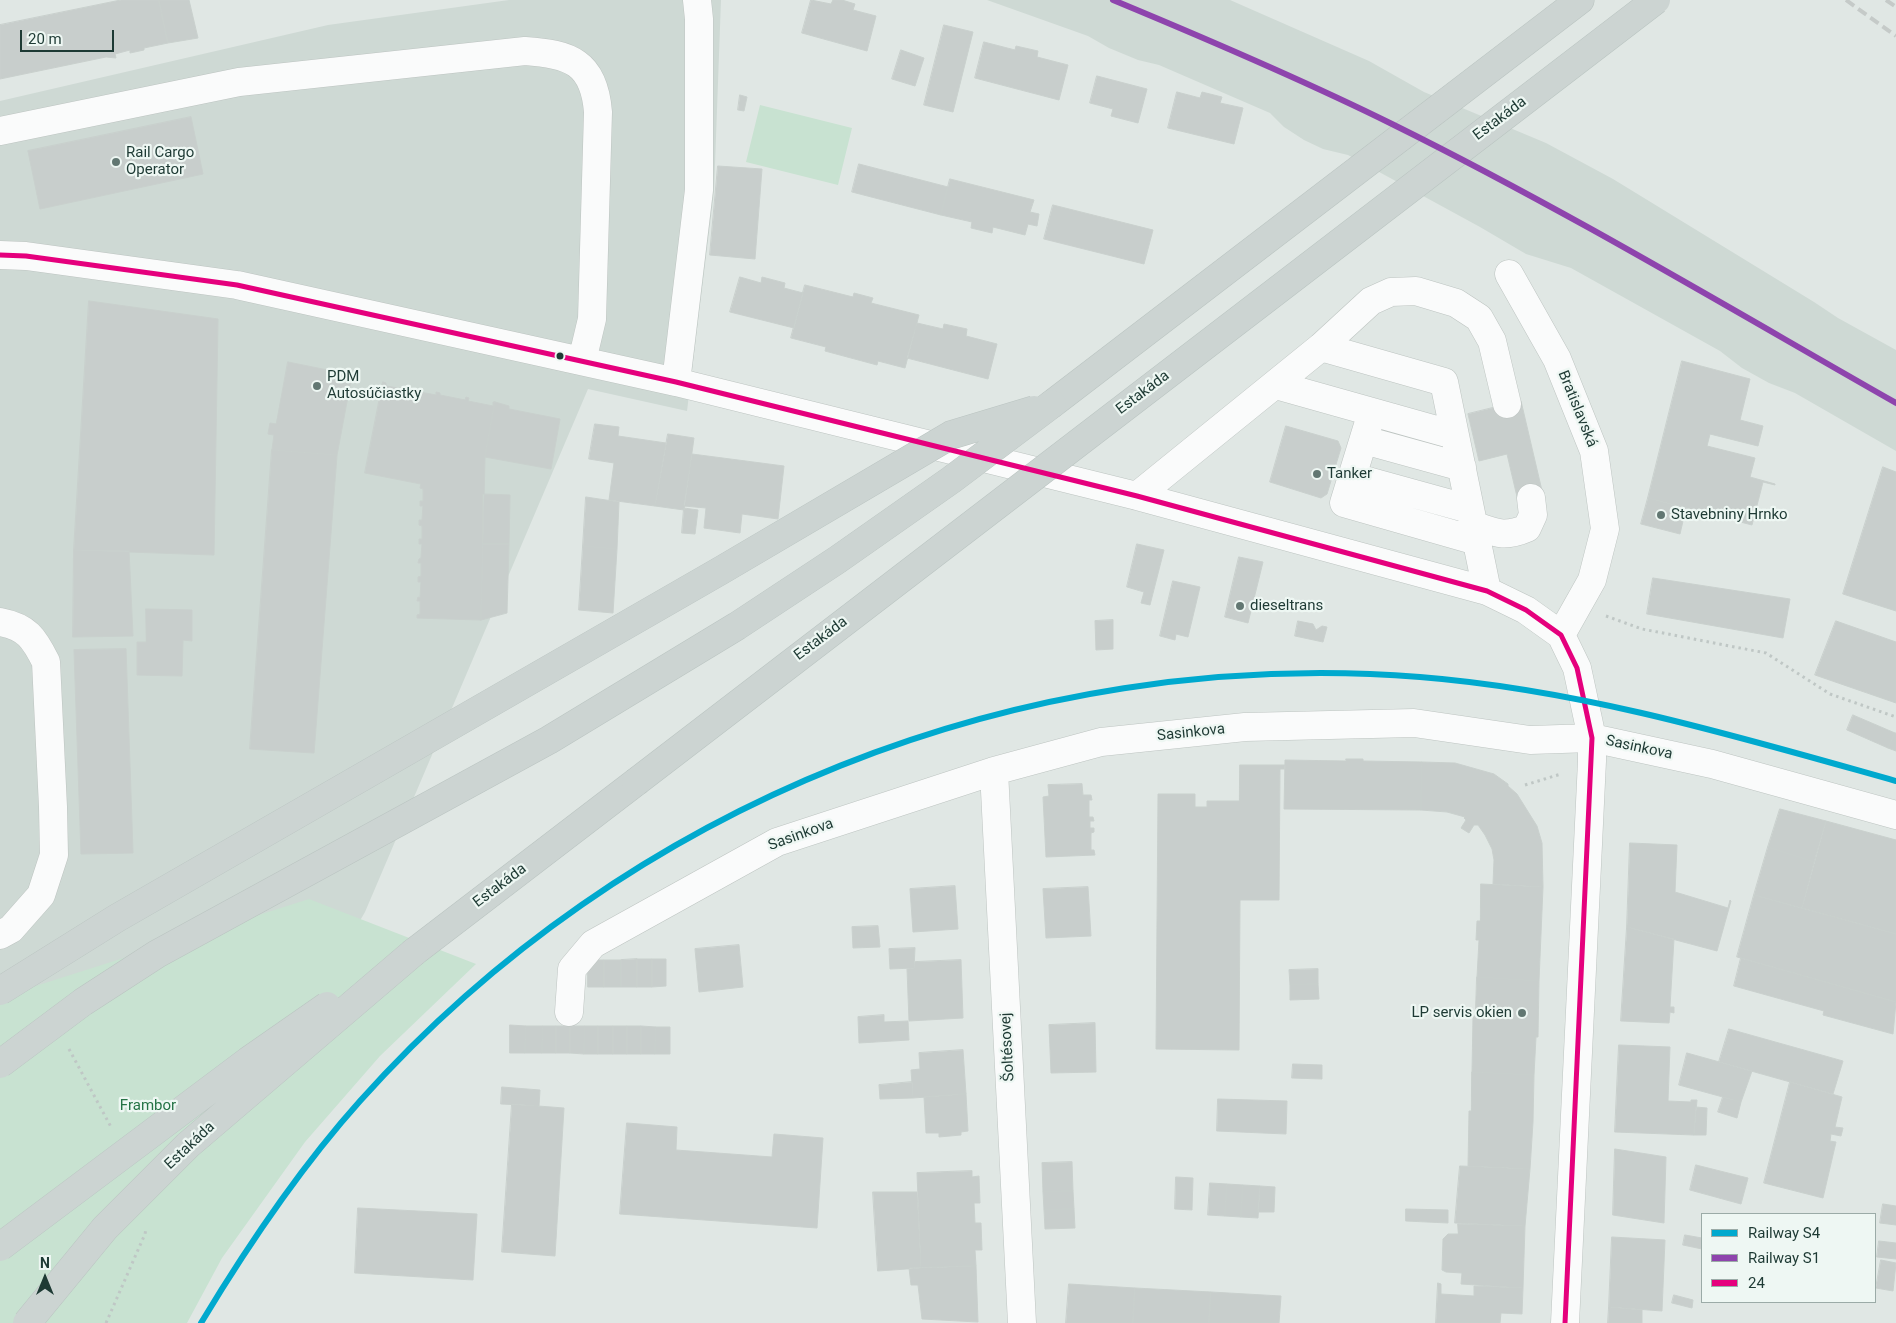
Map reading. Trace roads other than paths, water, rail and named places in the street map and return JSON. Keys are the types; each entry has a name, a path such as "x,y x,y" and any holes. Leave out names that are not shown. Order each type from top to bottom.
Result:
{"main road":[{"path":"0,1064 83,1002 157,954 549,740 737,626 837,560 943,486 1052,404 1580,0"},
{"name":"Estakáda","path":"27,1323 105,1228 188,1145 414,952 1656,0"},
{"path":"0,990 117,918 720,571 951,435 1052,404"},
{"path":"0,1247 248,1061 332,1002 414,952"}],"street":[{"path":"676,382 699,190 699,19 697,0"},
{"path":"0,131 239,82 525,51 550,53 568,58 582,68 590,80 597,97 598,112 592,319 582,361"},
{"path":"0,255 36,257 236,285 676,382 1137,496 1488,591 1526,610 1561,635 1578,668 1592,738 1565,1323"},
{"name":"Bratislavská","path":"1509,274 1557,359 1594,451 1605,529 1592,580 1561,635"},
{"path":"1137,496 1321,347 1371,301 1390,292 1416,291 1456,303 1479,318 1492,342 1507,404"},
{"path":"1321,347 1444,382 1488,591"},
{"path":"1276,384 1454,435"},
{"path":"1372,412 1344,503 1473,525 1497,533 1513,534 1527,528 1534,515 1531,498"},
{"path":"1364,440 1462,467"},
{"path":"0,622 15,625 35,641 46,662 54,855 41,895 4,931"},
{"name":"Sasinkova","path":"568,1012 572,969 593,944 777,842 994,771 1101,742 1245,727 1414,723 1530,740 1592,738 1712,764 1896,815"},
{"name":"Šoltésovej","path":"994,771 1022,1323"}],"railway":[{"path":"1846,0 1896,36"},
{"path":"1886,0 1896,7"}],"rail line":[{"name":"S1","path":"1113,0 1289,75 1456,156 1646,260 1896,403"},
{"name":"S4","path":"201,1323 275,1208 316,1153 360,1101 466,996 582,905 707,828 841,766 980,719 1124,688 1271,674 1420,677 1481,683 1601,704 1719,732 1896,781"}],"place":[{"name":"Rail Cargo Operator","path":"116,162"},
{"name":"PDM Autosúčiastky","path":"317,386"},
{"name":"Tanker","path":"1317,474"},
{"name":"Stavebniny Hrnko","path":"1661,515"},
{"name":"dieseltrans","path":"1240,606"},
{"name":"LP servis okien","path":"1522,1013"}],"park label":[{"name":"Frambor","path":"148,1106"}]}
